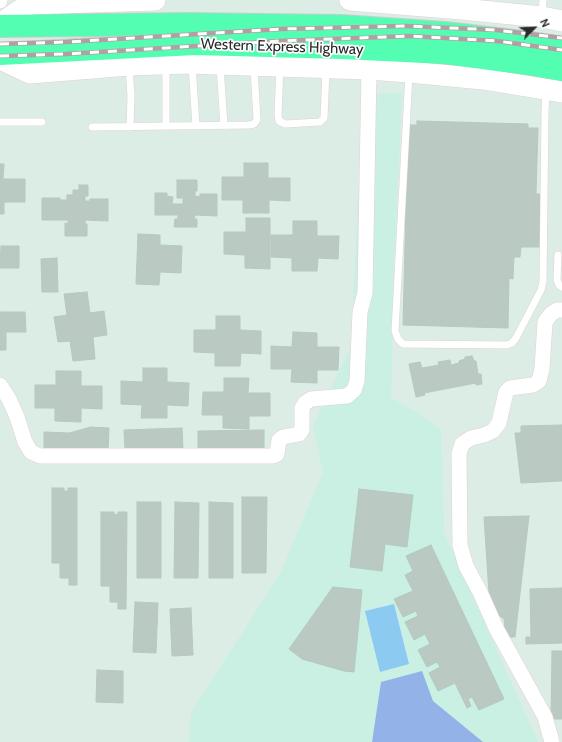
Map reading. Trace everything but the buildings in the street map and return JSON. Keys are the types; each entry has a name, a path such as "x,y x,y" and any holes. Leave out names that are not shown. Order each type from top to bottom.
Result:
{"highway":[{"name":"Western Express Highway","path":"0,25 187,24 342,26 445,33 562,48"},
{"name":"Western Express Highway","path":"0,54 196,44 342,48 446,52 562,70"}],"main road":[{"path":"0,25 29,4 155,0"},
{"path":"350,0 542,8 562,21"},
{"path":"0,59 30,73 129,65 192,63 254,65 409,72 483,79 554,91"}],"street":[{"path":"0,385 9,398 25,442 31,452 40,456 273,456 277,454 279,440 283,437 299,434 302,430 302,408 305,403 311,400 347,396 354,390 357,381 360,312 365,293 365,69"},
{"path":"552,742 545,717 503,640 466,566 460,545 459,454 462,444 471,438 493,431 499,424 506,392 510,388 532,385 539,381 542,369 545,322 551,314 557,310 562,310"}],"lane":[{"path":"192,63 196,126"},
{"path":"166,64 166,126"},
{"path":"220,64 224,126"},
{"path":"129,65 130,126"},
{"path":"92,127 224,126 254,124 257,120 254,65"},
{"path":"280,66 278,115 279,121 285,124 320,122 324,118 326,68"},
{"path":"409,72 395,331 398,339 404,344 507,345 512,343 516,338 541,290 543,282 545,112 554,91"},
{"path":"0,122 42,122"},
{"path":"558,255 557,280 559,285 562,287"}],"shaded area":[{"path":"402,93 394,271 391,398 416,412 441,430 444,532 538,742 189,742 191,713 281,572 323,472 313,426 351,347 363,94"},
{"path":"394,604 409,664 380,672 365,611"},
{"path":"422,671 433,701 483,742 372,742 381,682"}],"railway":[{"path":"0,44 67,42 281,29 407,26 496,30 562,38"},
{"path":"0,56 66,54 280,41 410,36 497,41 562,50"}]}
